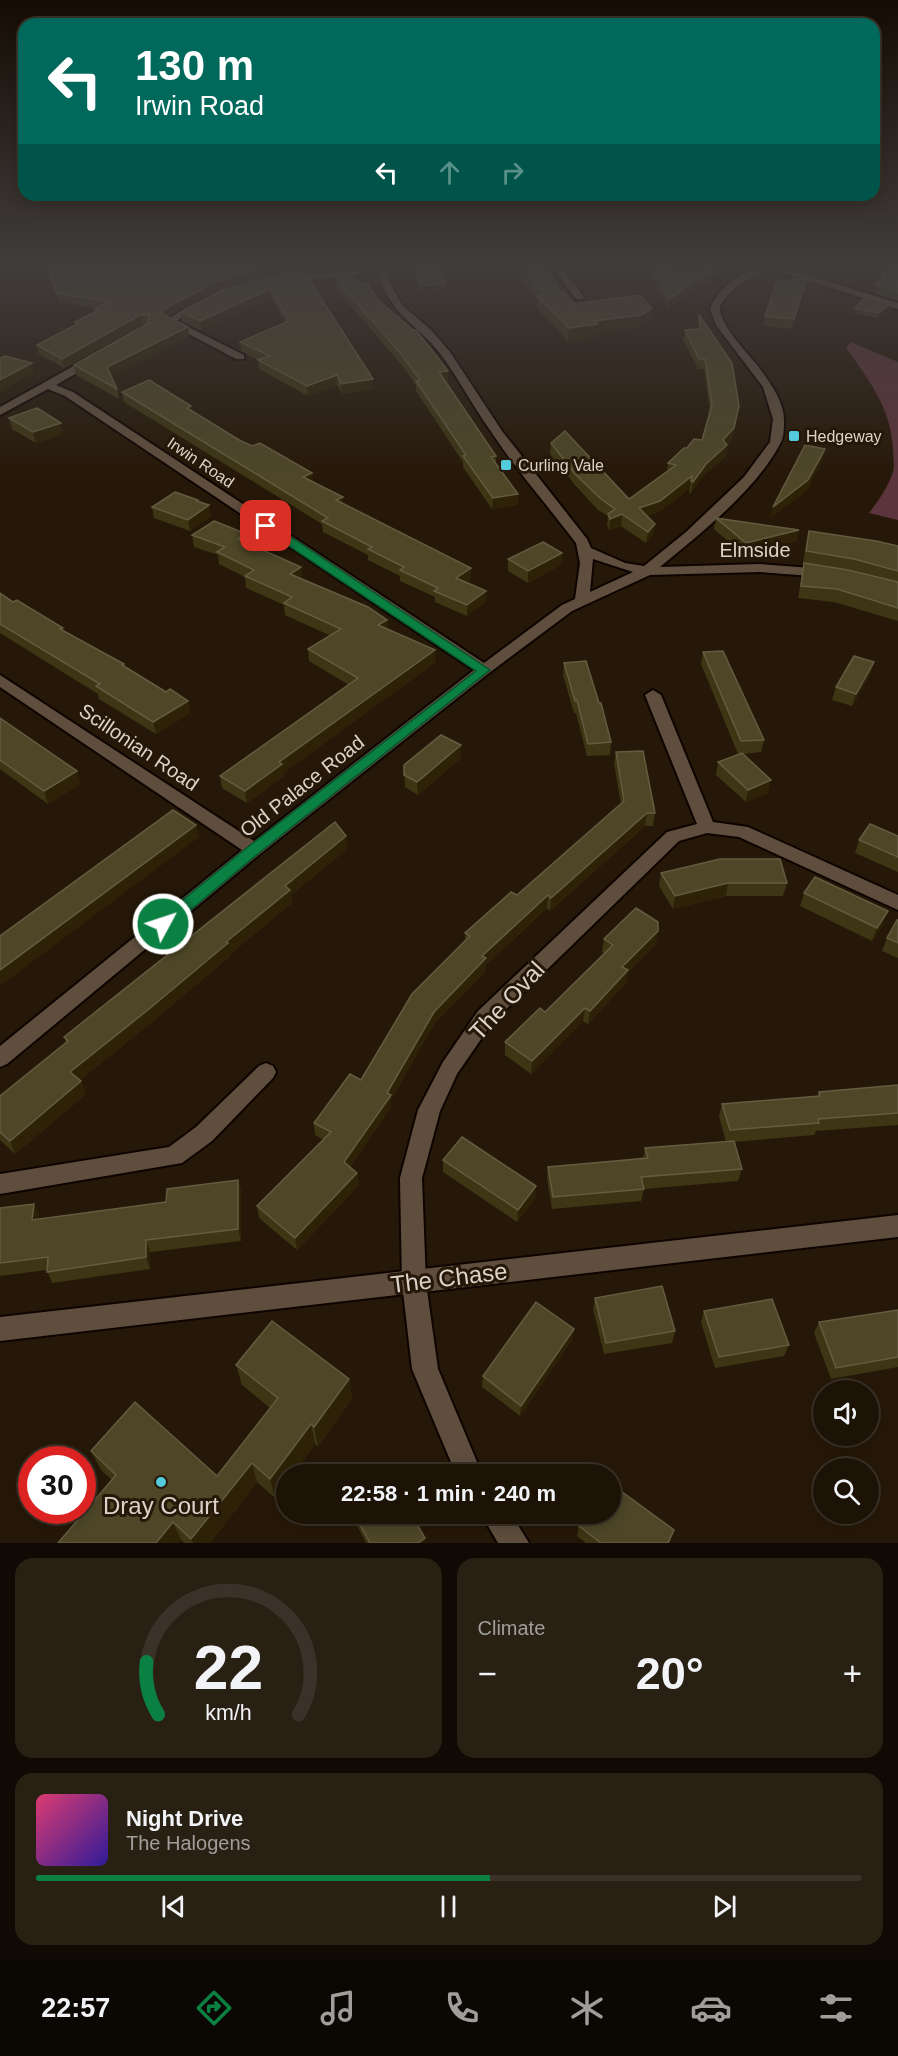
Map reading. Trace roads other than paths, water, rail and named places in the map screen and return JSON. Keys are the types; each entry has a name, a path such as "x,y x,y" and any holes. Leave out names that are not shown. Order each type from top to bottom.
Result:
{"street":[{"path":"198,336 240,357"},
{"path":"430,336 446,354 497,433 575,533 586,551 600,559 645,572 691,535 748,480 776,442 779,419 768,387 729,336"},
{"path":"226,350 237,345"},
{"path":"0,412 107,351"},
{"name":"Irwin Road","path":"48,385 69,394 484,670"},
{"path":"582,599 587,574 586,551"},
{"name":"Elmside","path":"645,572 721,568 793,568 838,574"},
{"name":"Old Palace Road","path":"0,1058 254,850 484,670 567,608 582,599 624,584 645,572"},
{"name":"Scillonian Road","path":"0,680 254,850"},
{"path":"653,695 707,827"},
{"name":"The Oval","path":"465,1464 425,1369 414,1283 411,1179 418,1144 429,1110 450,1068 485,1017 673,836 707,827 742,831 898,903"},
{"path":"0,1184 174,1156 204,1134 266,1072"},
{"name":"The Chase","path":"0,1329 898,1226"},
{"path":"502,1524 515,1543"}],"place":[{"name":"Hedgeway","path":"794,436"},
{"name":"Curling Vale","path":"506,465"},
{"name":"Dray Court","path":"161,1482"}]}
